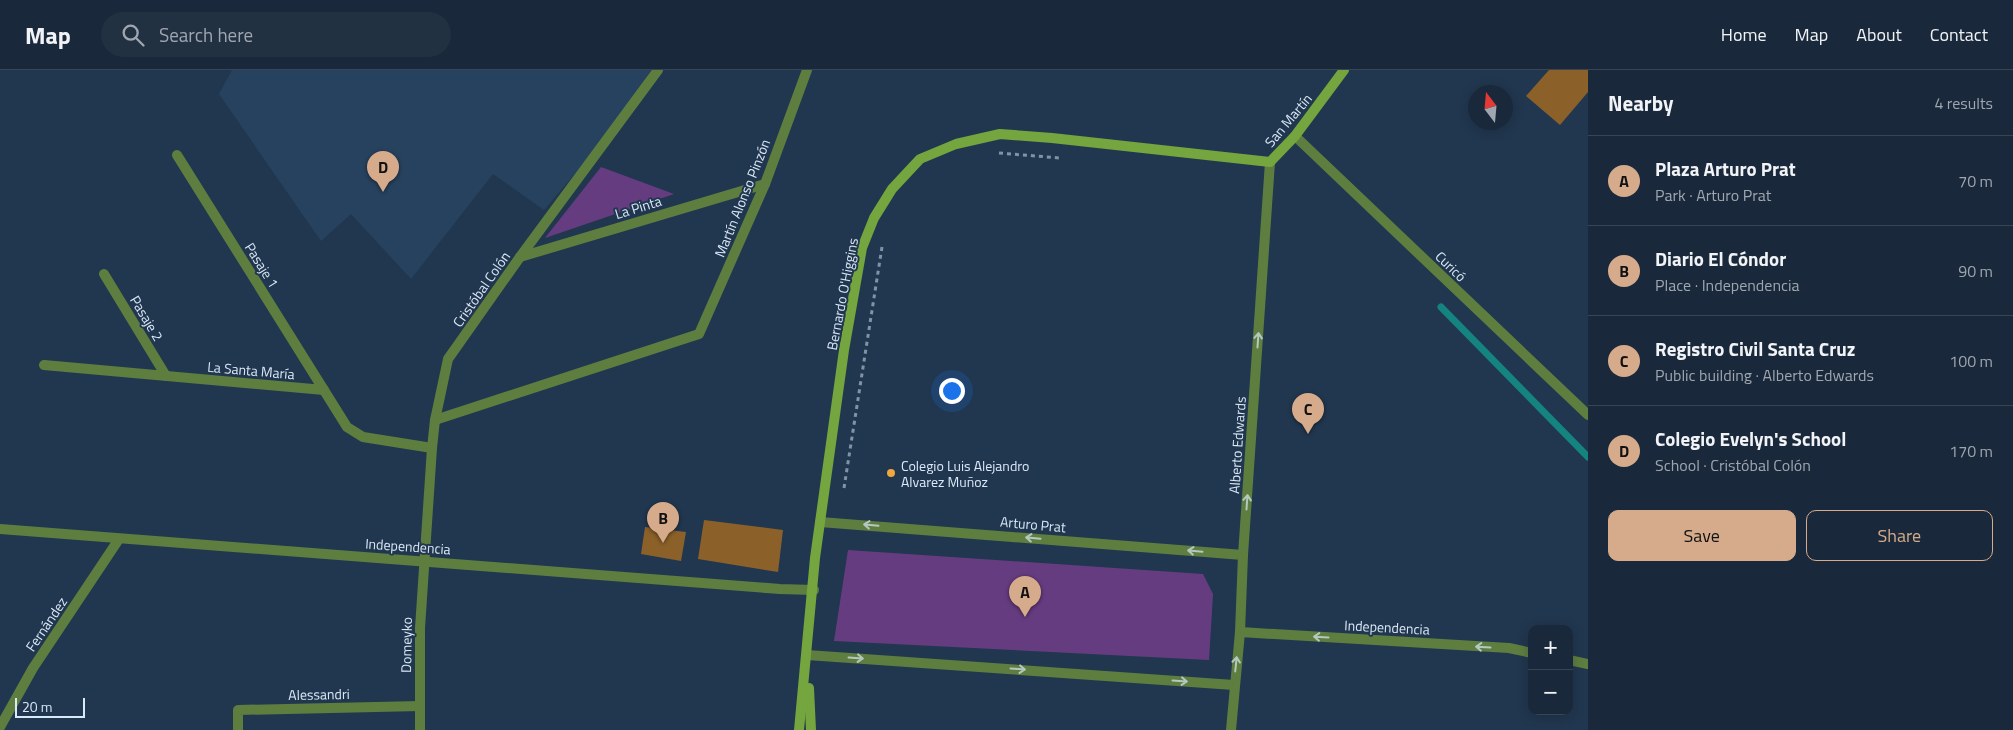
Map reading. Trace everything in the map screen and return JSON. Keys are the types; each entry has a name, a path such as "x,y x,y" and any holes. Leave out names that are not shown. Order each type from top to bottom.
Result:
{"main road":[{"name":"San Martín","path":"1270,162 1296,136 1344,70"},
{"name":"Bernardo O'Higgins","path":"799,730 820,522 844,350 862,248 874,218 892,190 920,159 956,144 1000,134 1270,162"},
{"name":"Bernardo O'Higgins","path":"807,655 810,730"}],"street":[{"name":"Cristóbal Colón","path":"424,561 435,420 448,359 520,257 658,70"},
{"name":"Martín Alonso Pinzón","path":"435,420 699,334 764,184 806,70"},
{"name":"Curicó","path":"1296,136 1588,415"},
{"name":"Pasaje 1","path":"177,155 324,390"},
{"name":"Alberto Edwards","path":"1231,730 1240,632 1243,555 1270,162"},
{"name":"La Pinta","path":"520,257 764,184"},
{"name":"Pasaje 2","path":"104,274 166,376"},
{"name":"La Santa María","path":"44,365 324,390"},
{"path":"324,390 348,427 356,434 363,437 432,448"},
{"name":"Arturo Prat","path":"820,522 1243,555"},
{"name":"Independencia","path":"0,529 780,589 814,590"},
{"name":"Fernández","path":"0,727 33,668 119,538"},
{"name":"Domeyko","path":"420,730 420,628 424,561"},
{"name":"Independencia","path":"1240,632 1509,648 1528,652"},
{"path":"807,655 1234,685"},
{"path":"1573,661 1588,664"},
{"name":"Alessandri","path":"238,730 238,710 420,706"}],"path":[{"path":"992,152 1061,158"},
{"path":"843,493 883,240"}],"shaded area":[{"path":"232,70 651,70 603,141 544,210 493,174 411,279 351,214 321,241 219,94"},
{"path":"601,167 674,194 545,238"},
{"path":"848,550 1203,574 1213,594 1209,660 834,641"}],"building":[{"path":"1549,70 1588,70 1588,92 1560,125 1526,96"},
{"path":"704,520 783,530 778,572 698,559"},
{"path":"645,527 686,532 681,561 641,554"}],"waterway":[{"path":"1441,307 1588,457"}],"place":[{"name":"Colegio Evelyn's School","path":"383,192"},
{"name":"Registro Civil Santa Cruz","path":"1308,434"},
{"name":"Colegio Luis Alejandro Alvarez Muñoz","path":"891,473"},
{"name":"Diario El Cóndor","path":"663,543"},
{"name":"Plaza Arturo Prat","path":"1025,617"}]}
